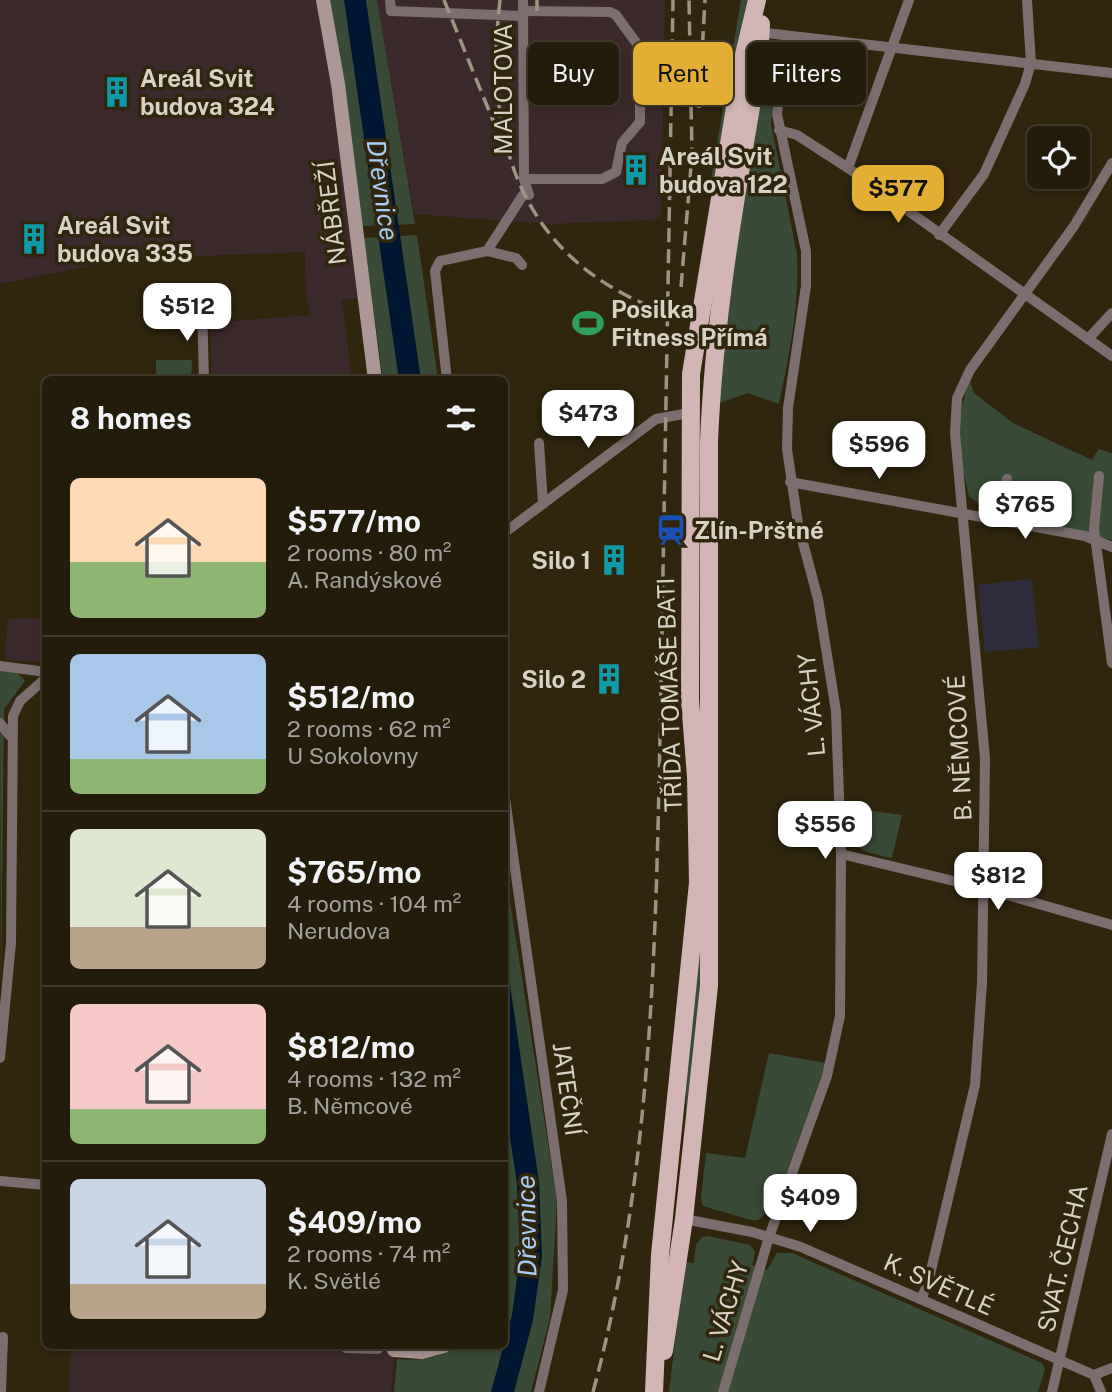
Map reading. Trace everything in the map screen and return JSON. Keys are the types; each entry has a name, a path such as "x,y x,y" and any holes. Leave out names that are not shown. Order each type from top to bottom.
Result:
{"main road":[{"name":"TŘÍDA TOMÁŠE BATI","path":"655,1392 670,1324 684,1219 709,986 710,413 719,313 759,61 755,32 757,0"},
{"name":"TŘÍDA TOMÁŠE BATI","path":"655,1392 663,1217 698,883 696,776 690,701 691,374 717,212 764,0"},
{"path":"689,413 710,413"},
{"path":"663,1217 684,1219"}],"street":[{"name":"NÁBŘEŽÍ","path":"323,0 338,84 374,376"},
{"path":"848,168 909,0"},
{"path":"939,235 984,174 1031,64 1027,0"},
{"path":"391,6 610,12 616,15 640,48 640,122 622,143 615,172 602,179 524,179"},
{"name":"MALOTOVA","path":"487,251 523,195 529,195 524,179 523,9"},
{"path":"755,32 1112,73"},
{"name":"L. VÁCHY","path":"723,1392 769,1237 835,1045 841,995 841,854 836,712 818,599 790,482 788,408 803,320 807,271 804,240 779,130 780,83 793,49 791,42 783,35"},
{"path":"779,130 797,135 848,168 1112,356"},
{"name":"B. NĚMCOVÉ","path":"921,1300 928,1283 975,1085 982,983 985,758 954,423 957,398 970,370 1074,226 1112,163"},
{"path":"447,376 435,271 440,261 487,251 516,258 522,265"},
{"path":"202,305 204,376"},
{"path":"1088,338 1112,313"},
{"path":"508,530 656,419 689,413"},
{"path":"539,443 543,504"},
{"path":"1100,476 1094,529 1099,544 1112,663"},
{"path":"998,519 1007,480"},
{"path":"790,482 1085,536 1099,544 1112,547"},
{"path":"1043,528 1047,512"},
{"path":"0,666 42,671"},
{"path":"5,736 20,701 42,682"},
{"path":"0,723 5,736 6,833 6,943 0,1057"},
{"name":"JATEČNÍ","path":"508,819 562,1202 563,1290 539,1392"},
{"path":"841,854 983,888 1112,925"},
{"name":"SVAT. ČECHA","path":"1052,1392 1112,1134"},
{"path":"0,1181 42,1184"},
{"name":"K. SVĚTLÉ","path":"684,1219 769,1237 1094,1376"},
{"path":"1,1392 3,1336"},
{"path":"394,1350 422,1352 433,1349"},
{"path":"1101,1392 1094,1376 1112,1368"}],"shaded area":[{"path":"0,0 318,0 343,160 358,298 342,300 352,376 212,376 210,323 311,315 306,296 305,252 122,259 0,284"},
{"path":"377,0 665,0 664,42 633,42 633,105 663,105 661,216 652,220 549,224 414,214"},
{"path":"1032,579 1039,647 985,652 978,585"},
{"path":"42,618 42,662 5,660 8,619"},
{"path":"71,1349 396,1349 391,1392 69,1392"}],"green space":[{"path":"330,0 377,0 415,224 362,226"},
{"path":"741,0 748,0 733,87 733,48"},
{"path":"724,105 730,105 722,150 708,198"},
{"path":"759,105 772,105 771,124 797,254 795,311 779,404 748,393 719,403 731,270"},
{"path":"417,235 437,376 382,376 364,238"},
{"path":"156,360 192,360 191,376 156,376"},
{"path":"969,378 974,393 1013,423 1092,460 1099,449 1112,453 1112,540 986,510 969,496 960,455 960,416"},
{"path":"0,671 17,673 25,681 4,709 1,987"},
{"path":"850,808 902,815 892,858 868,852 856,845 851,832"},
{"path":"508,889 557,1200 550,1318 531,1392 394,1392 397,1359 416,1360 453,1349 508,1349"},
{"path":"701,935 704,959 686,1122 686,1070"},
{"path":"769,1053 826,1063 773,1210 758,1220 751,1220 703,1206 701,1200 706,1153 745,1158"},
{"path":"702,1237 750,1245 755,1252 752,1265 767,1270 777,1253 792,1253 1042,1363 1045,1369 1038,1392 669,1392 685,1262 694,1263 696,1245"}],"water":[{"name":"Dřevnice","path":"344,0 366,0 420,376 398,376"},
{"name":"Dřevnice","path":"508,971 539,1182 542,1257 533,1320 514,1392 491,1392 503,1349 508,1349 508,1330 520,1256 517,1184 508,1124"}],"railway":[{"path":"444,0 494,123"},
{"path":"500,0 496,50 498,98 506,143 520,185 541,223 570,256 608,285 654,308"},
{"path":"537,0 537,11"},
{"path":"593,1392 614,1305 629,1218 640,1131 654,954 673,0"},
{"path":"681,287 692,154 689,0"},
{"path":"699,108 705,0"}],"place":[{"name":"Areál Svit budova 324","path":"117,92"},
{"name":"Areál Svit budova 122","path":"636,170"},
{"name":"Areál Svit budova 335","path":"34,239"},
{"name":"Posilka Fitness Přímá","path":"588,323"},
{"name":"Zlín-Prštné","path":"671,530"},
{"name":"Silo 1","path":"614,560"},
{"name":"Silo 2","path":"609,679"}]}
